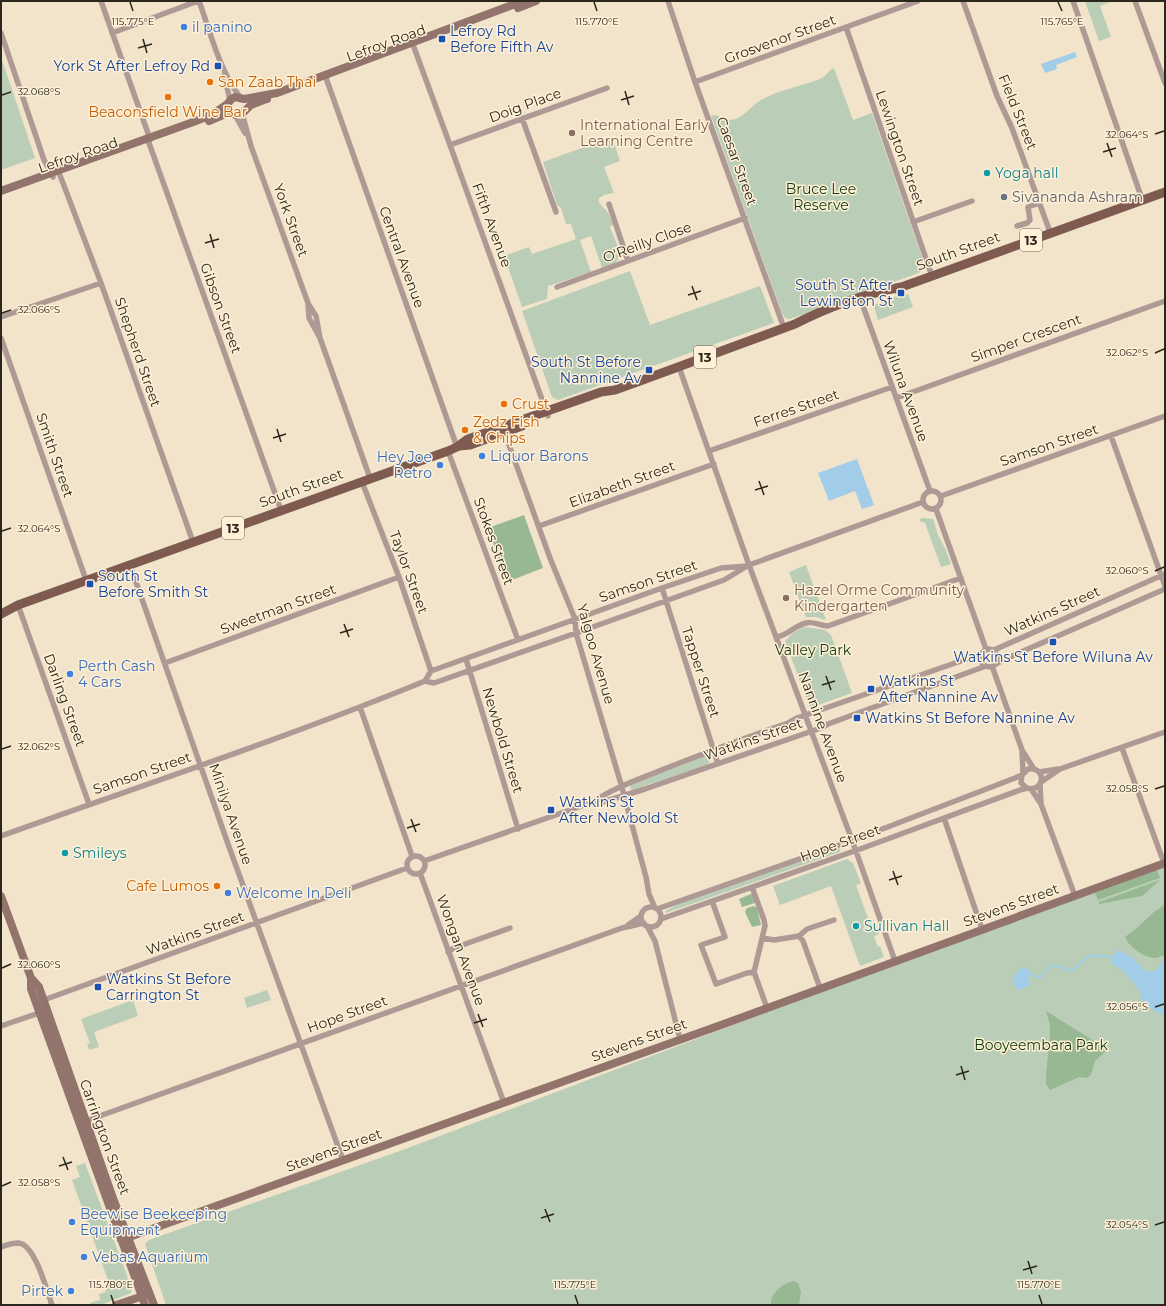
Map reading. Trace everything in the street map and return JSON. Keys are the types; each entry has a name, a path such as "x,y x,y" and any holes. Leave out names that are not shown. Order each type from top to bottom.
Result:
{"main road":[{"name":"South Street","path":"1,614 18,605 86,580 448,451 457,447 468,439 504,430 601,392 615,390 795,324 818,320 861,301 884,295 901,287 1164,191"},
{"name":"South Street","path":"1,607 18,605"}],"street":[{"name":"Gibson Street","path":"101,1 149,141 281,510"},
{"path":"112,33 198,1"},
{"name":"York Street","path":"198,1 222,67 235,109 251,146 308,303 309,318 320,338 366,480"},
{"name":"Lefroy Road","path":"1,191 55,174 235,109 254,104 523,1"},
{"name":"Lefroy Road","path":"413,44 535,1"},
{"name":"Caesar Street","path":"668,1 695,82 784,328"},
{"name":"Grosvenor Street","path":"695,82 918,1"},
{"name":"Field Street","path":"963,1 997,96 1012,128 1050,232"},
{"path":"1073,1 1142,199"},
{"path":"1135,1 1165,83"},
{"name":"Lewington Street","path":"846,27 932,276"},
{"name":"Shepherd Street","path":"1,32 44,160 55,174 101,283 193,542"},
{"name":"Fifth Avenue","path":"413,44 547,414"},
{"name":"York Street","path":"222,67 234,89 242,98"},
{"name":"Lefroy Road","path":"235,109 235,97 242,98 277,92 326,77"},
{"name":"Central Avenue","path":"326,77 457,447"},
{"name":"Doig Place","path":"450,145 607,88"},
{"path":"235,109 246,104 242,98"},
{"path":"522,118 556,212"},
{"name":"Lefroy Road","path":"1,195 55,174"},
{"path":"913,222 972,201"},
{"path":"1017,226 1027,223 1030,220 1028,207 1040,203"},
{"path":"608,204 628,261"},
{"name":"O'Reilly Close","path":"557,287 745,218"},
{"path":"1,317 101,283"},
{"name":"Wiluna Avenue","path":"861,301 930,491"},
{"name":"Simper Crescent","path":"896,398 1165,302"},
{"name":"Smith Street","path":"1,338 86,580"},
{"name":"Nannine Avenue","path":"679,367 749,565 856,850 894,961"},
{"name":"Ferres Street","path":"709,451 892,387"},
{"name":"Samson Street","path":"941,496 1165,416"},
{"name":"Yalgoo Avenue","path":"504,430 550,558 575,619 576,633 622,787 623,796 646,877 649,894 656,908"},
{"path":"1111,436 1163,575 1165,586"},
{"name":"Stokes Street","path":"448,451 518,640"},
{"name":"Elizabeth Street","path":"539,526 714,464"},
{"name":"Taylor Street","path":"366,480 431,671"},
{"path":"930,491 936,492 941,496 941,503 936,509 928,508 923,502 924,496 930,491"},
{"name":"Samson Street","path":"1,836 201,766 360,707 425,681 434,683 724,580 749,565 923,502"},
{"path":"936,509 986,649"},
{"name":"Minilya Avenue","path":"130,565 228,844 343,1160"},
{"name":"Samson Street","path":"431,671 721,568 749,565"},
{"name":"Watkins Street","path":"994,650 1163,575"},
{"name":"Sweetman Street","path":"165,664 399,577"},
{"path":"776,637 786,635 794,628 806,623 828,626 960,578"},
{"name":"Tapper Street","path":"662,588 718,764"},
{"name":"Watkins Street","path":"593,802 603,802 623,796 718,764 992,665 1165,589"},
{"name":"Darling Street","path":"18,605 89,804"},
{"path":"986,649 994,650 998,656 992,665"},
{"path":"986,649 981,654 981,662 992,665"},
{"name":"Watkins Street","path":"424,861 593,802 602,795 713,750 788,724 797,718 981,654"},
{"name":"Newbold Street","path":"466,659 518,829"},
{"path":"992,665 1022,750 1042,776 1041,804"},
{"path":"425,681 431,671"},
{"path":"360,707 412,856"},
{"path":"1022,773 1028,769 1060,769 1165,732"},
{"path":"1122,748 1165,863"},
{"path":"1022,750 1022,783 1041,804 1075,896"},
{"path":"1029,789 1038,787 1060,769"},
{"name":"Hope Street","path":"656,908 852,840 1022,773"},
{"name":"Hope Street","path":"661,919 1020,790 1029,789"},
{"path":"944,818 982,928"},
{"path":"412,856 420,857 424,861 425,867 420,873 411,873 407,868 407,862 412,856"},
{"name":"Stevens Street","path":"125,1239 1165,863"},
{"name":"Watkins Street","path":"40,1002 407,868"},
{"name":"Wongan Avenue","path":"420,873 504,1103"},
{"path":"752,887 765,926 754,972 767,1008"},
{"name":"Yalgoo Avenue","path":"646,908 649,894"},
{"name":"Carrington Street","path":"1,896 3,908 31,978 31,989 40,1002 125,1239 145,1305"},
{"path":"712,901 725,937 702,945 716,984 754,972"},
{"path":"655,941 641,916 646,908 649,907 656,908 660,914 661,919 655,926 655,941 680,1039"},
{"name":"Hope Street","path":"622,928 641,916"},
{"path":"763,938 774,940 799,936 807,929 834,920"},
{"path":"646,925 655,926"},
{"name":"Hope Street","path":"83,1122 622,928 646,925"},
{"path":"448,952 454,948 510,928"},
{"path":"799,936 803,941 820,988"},
{"path":"1,1026 43,1011"},
{"name":"Carrington Street","path":"125,1239 154,1305"},
{"path":"1,1247 20,1243 28,1247 36,1260 52,1305"},
{"path":"116,1305 150,1293"}],"green space":[{"path":"1085,1 1113,1 1100,6 1111,37 1099,41"},
{"path":"1,57 35,158 1,170"},
{"name":"Bruce Lee Reserve","path":"834,68 853,120 872,113 923,260 923,267 920,272 916,274 789,319 785,318 782,313 711,116 716,115 728,120 736,119 761,100 776,93 822,78"},
{"path":"612,137 620,161 604,167 614,193 602,196 599,199 599,202 607,212 613,225 610,227 619,251 618,260 612,265 602,268 591,236 580,240 591,272 548,286 547,299 522,307 504,256 529,247 532,254 576,239 571,224 566,224 561,208 557,205 543,162"},
{"path":"630,271 650,325 760,286 774,323 558,400 552,397 522,311"},
{"path":"908,294 913,307 878,320 874,307 876,304 899,295 901,296"},
{"path":"524,515 543,568 507,582 488,528"},
{"path":"920,519 933,519 938,535 951,564 941,567 925,523 920,521"},
{"path":"806,565 826,620 816,617 806,617 789,572"},
{"name":"Valley Park","path":"805,627 825,630 831,635 852,693 810,708 785,641 794,632"},
{"path":"705,756 710,760 708,765 632,790 630,788 631,785"},
{"path":"839,846 840,852 666,913 665,911 688,899"},
{"path":"847,859 853,863 861,883 856,885 869,921 874,920 879,934 874,936 884,957 860,966 831,886 780,905 773,886"},
{"name":"Booyeembara Park","path":"1165,867 1165,1305 166,1305 145,1244 149,1240 408,1148 828,989"},
{"path":"1157,870 1160,878 1098,900 1095,893"},
{"path":"1160,880 1142,896 1099,904 1099,902"},
{"path":"751,894 753,895 755,903 742,907 739,899"},
{"path":"1165,905 1165,955 1151,958 1133,948 1125,937 1155,911"},
{"path":"754,906 757,908 761,925 752,927 745,912 747,908"},
{"path":"267,990 271,1000 247,1008 244,998"},
{"path":"133,1000 138,1016 94,1032 99,1047 89,1050 87,1044 90,1043 81,1019"},
{"path":"1046,1011 1107,1049 1095,1061 1091,1075 1087,1078 1079,1077 1050,1090 1046,1084 1050,1025"},
{"path":"85,1163 132,1289 131,1293 101,1305 91,1305 90,1303 100,1300 99,1294 106,1292 105,1289 110,1286 72,1180 80,1177 76,1166"},
{"path":"794,1281 798,1283 801,1292 799,1305 771,1305 773,1296 778,1289"}],"water":[{"path":"1075,52 1077,57 1056,65 1057,69 1045,73 1041,64"},
{"path":"857,459 874,505 862,509 855,491 829,501 818,473"},
{"path":"1118,950 1132,957 1143,969 1149,972 1156,970 1165,958 1165,1015 1144,1005 1140,991 1122,970 1112,964 1112,957"},
{"path":"1023,967 1027,968 1028,970 1030,985 1018,990 1014,984 1014,978 1017,972"}],"waterway":[{"path":"1029,971 1037,977 1041,977 1047,969 1054,965 1071,971 1086,958 1092,956 1112,957"}],"place":[{"name":"il panino","path":"184,27"},
{"name":"Lefroy Rd Before Fifth Av","path":"442,39"},
{"name":"York St After Lefroy Rd","path":"218,66"},
{"name":"San Zaab Thai","path":"210,82"},
{"name":"Beaconsfield Wine Bar","path":"168,97"},
{"name":"International Early Learning Centre","path":"572,133"},
{"name":"Yoga hall","path":"987,173"},
{"name":"Sivananda Ashram","path":"1004,197"},
{"name":"South St After Lewington St","path":"901,293"},
{"name":"South St Before Nannine Av","path":"649,370"},
{"name":"Crust","path":"504,404"},
{"name":"Zedz Fish & Chips","path":"465,430"},
{"name":"Liquor Barons","path":"482,456"},
{"name":"Hey Joe Retro","path":"440,465"},
{"name":"South St Before Smith St","path":"90,584"},
{"name":"Hazel Orme Community Kindergarten","path":"786,598"},
{"name":"Watkins St Before Wiluna Av","path":"1053,642"},
{"name":"Perth Cash 4 Cars","path":"70,674"},
{"name":"Watkins St After Nannine Av","path":"871,689"},
{"name":"Watkins St Before Nannine Av","path":"857,718"},
{"name":"Watkins St After Newbold St","path":"551,810"},
{"name":"Smileys","path":"65,853"},
{"name":"Cafe Lumos","path":"217,886"},
{"name":"Welcome In Deli","path":"228,893"},
{"name":"Sullivan Hall","path":"856,926"},
{"name":"Watkins St Before Carrington St","path":"98,987"},
{"name":"Beewise Beekeeping Equipment","path":"72,1222"},
{"name":"Vebas Aquarium","path":"84,1257"},
{"name":"Pirtek","path":"71,1291"}]}
